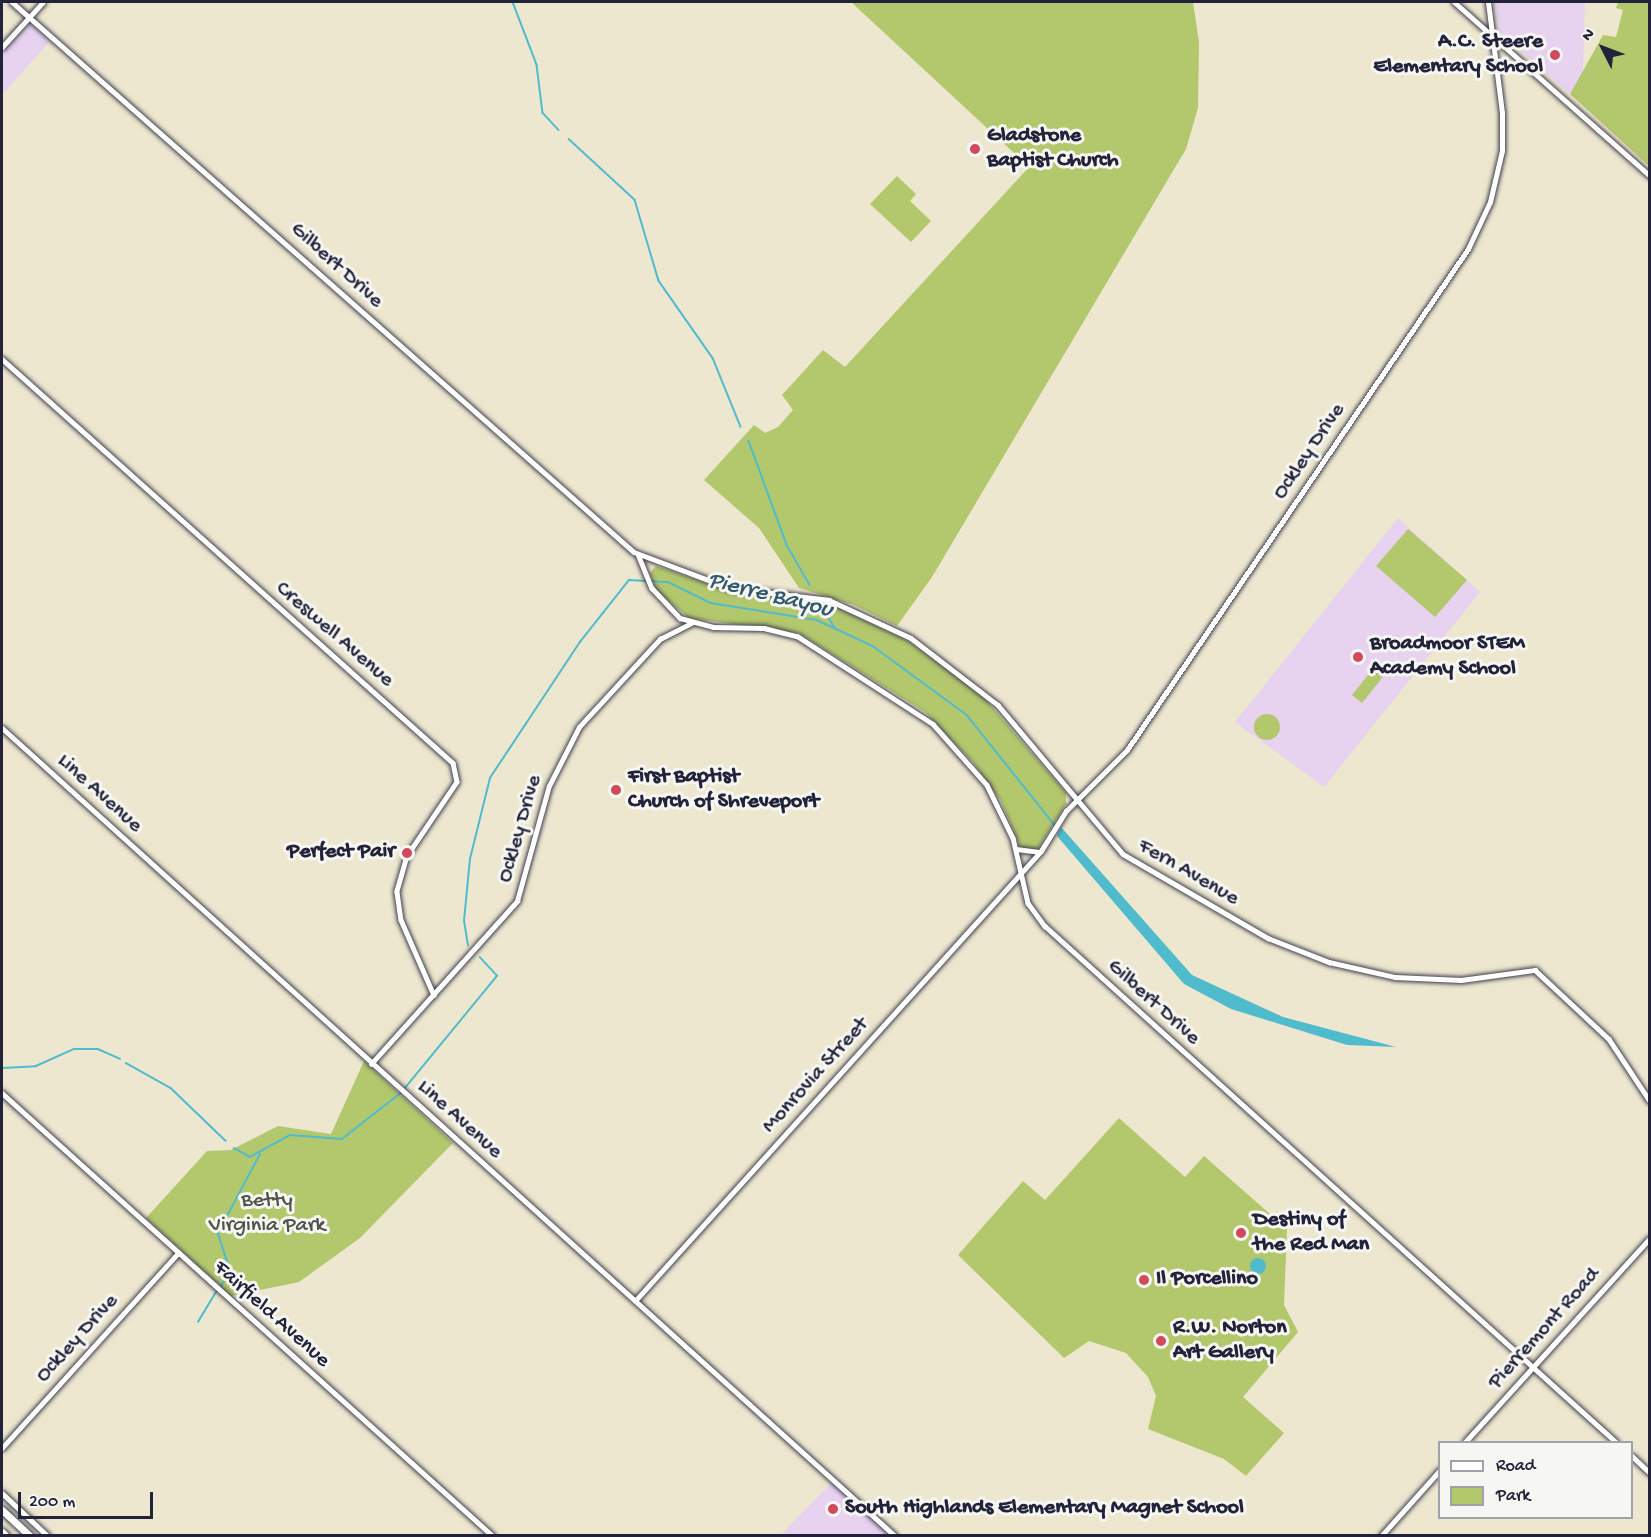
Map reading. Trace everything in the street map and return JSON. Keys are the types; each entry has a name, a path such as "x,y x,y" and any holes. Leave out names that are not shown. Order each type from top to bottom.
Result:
{"highway":[{"path":"2,1510 30,1536"},
{"path":"2,1532 6,1536"}],"main road":[{"path":"2,47 43,2"},
{"path":"1454,2 1650,176"},
{"name":"Line Avenue","path":"2,728 895,1536"},
{"name":"Pierremont Road","path":"1467,1441 1650,1238"},
{"path":"1381,1536 1438,1472"}],"street":[{"name":"Gilbert Drive","path":"12,2 638,554"},
{"name":"Ockley Drive","path":"1022,872 1045,846 1063,814 1138,735 1473,240 1490,202 1502,151 1488,2"},
{"name":"Creswell Avenue","path":"2,359 453,763 457,782 407,856 397,892 400,920 434,995"},
{"path":"638,554 649,583 669,611 691,623"},
{"name":"Fern Avenue","path":"638,554 730,588 829,600 904,635 989,695 1076,800 1128,857 1308,956 1418,979 1535,970 1617,1048 1650,1101"},
{"name":"Gilbert Drive","path":"691,623 797,636 920,713 956,746 987,785 1016,849 1028,903 1051,932 1614,1441"},
{"name":"Ockley Drive","path":"371,1064 517,901 549,786 579,727 660,639 691,623"},
{"path":"1016,849 1032,855 1041,851"},
{"name":"Monrovia Street","path":"635,1301 1022,872"},
{"name":"Fairfield Avenue","path":"2,1093 493,1536"},
{"name":"Ockley Drive","path":"2,1448 178,1253"},
{"path":"1633,1457 1650,1473"},
{"path":"2,1493 48,1536"}],"shaded area":[{"name":"A.C. Steere Elementary School","path":"1494,2 1585,2 1583,79 1570,94 1499,31"},
{"path":"30,23 50,41 2,95 2,53"},
{"name":"Broadmoor STEM Academy School","path":"1398,518 1480,592 1324,787 1235,722"},
{"name":"South Highlands Elementary Magnet School","path":"832,1482 891,1536 780,1536"}],"green space":[{"path":"851,2 1193,2 1199,42 1198,108 1186,149 932,577 897,626 854,605 799,588 759,528 704,480 754,425 765,433 778,427 793,410 782,395 823,350 845,367 1029,167"},
{"path":"1618,2 1649,2 1649,166 1570,94 1603,35 1616,37 1623,10 1616,8"},
{"path":"897,176 916,194 910,201 931,221 911,242 870,204"},
{"path":"1408,529 1467,580 1435,617 1376,566"},
{"path":"656,566 731,592 832,605 908,641 980,693 1066,793 1066,804 1039,847 1035,852 1021,848 1001,801 973,762 925,712 799,633 689,618 657,591 650,573"},
{"path":"1376,665 1386,673 1362,703 1352,695"},
{"path":"1267,714 1276,718 1280,727 1276,736 1267,740 1258,736 1254,727 1258,718"},
{"name":"Betty Virginia Park","path":"364,1061 453,1143 360,1238 299,1282 231,1296 146,1218 207,1151 231,1150 278,1126 331,1134"},
{"path":"1119,1118 1185,1177 1204,1156 1287,1229 1284,1305 1298,1332 1243,1397 1284,1433 1246,1476 1224,1459 1148,1429 1156,1396 1148,1377 1126,1353 1089,1341 1064,1358 958,1255 1023,1181 1045,1200"}],"water":[{"path":"1061,827 1192,975 1283,1017 1396,1047 1347,1045 1231,1009 1184,984 1057,836"},
{"path":"1258,1258 1264,1260 1266,1266 1264,1272 1258,1274 1252,1272 1250,1266 1252,1260"}],"waterway":[{"path":"513,2 537,65 543,113 559,130"},
{"path":"569,139 635,200 659,281 713,358 741,427"},
{"path":"749,441 787,545 810,585"},
{"name":"Pierre Bayou","path":"468,946 464,921 470,859 490,778 580,642 629,580 647,581"},
{"name":"Pierre Bayou","path":"652,581 668,582 711,603 817,620 873,646 967,715 1058,829"},
{"path":"823,608 835,628"},
{"name":"Pierre Bayou","path":"405,1088 497,976 480,958"},
{"path":"2,1068 36,1066 74,1049 98,1049 120,1059"},
{"path":"126,1063 171,1088 226,1141"},
{"path":"234,1148 250,1157 290,1135 342,1139 402,1092"},
{"path":"221,1286 230,1271 218,1233 260,1154"},
{"path":"198,1322 216,1292"}],"place":[{"name":"A.C. Steere Elementary School","path":"1555,55"},
{"name":"Gladstone Baptist Church","path":"975,149"},
{"name":"Broadmoor STEM Academy School","path":"1358,657"},
{"name":"First Baptist Church of Shreveport","path":"616,790"},
{"name":"Perfect Pair","path":"407,853"},
{"name":"Destiny of the Red Man","path":"1241,1233"},
{"name":"Il Porcellino","path":"1144,1280"},
{"name":"R.W. Norton Art Gallery","path":"1161,1341"},
{"name":"South Highlands Elementary Magnet School","path":"833,1509"}]}
